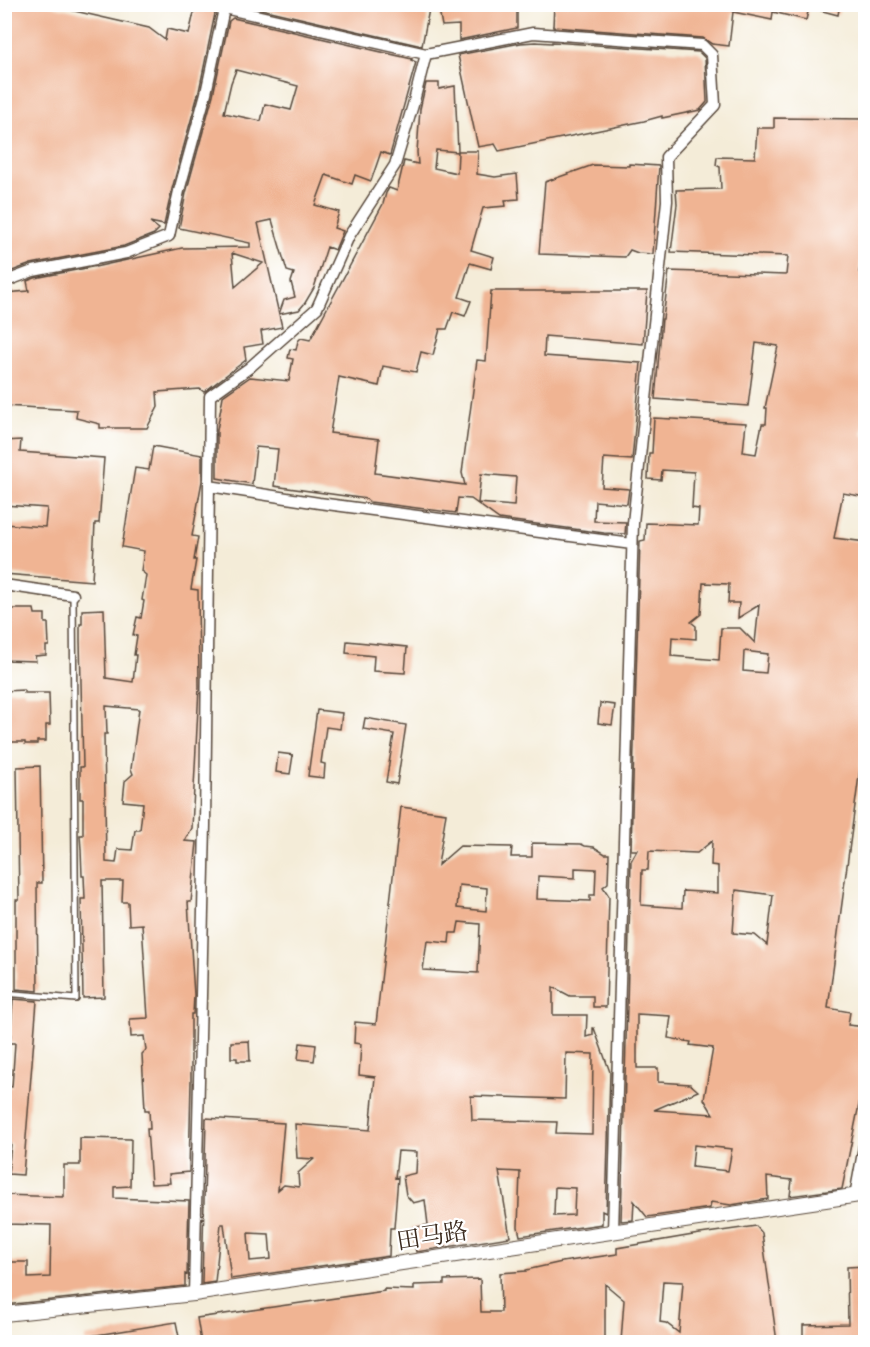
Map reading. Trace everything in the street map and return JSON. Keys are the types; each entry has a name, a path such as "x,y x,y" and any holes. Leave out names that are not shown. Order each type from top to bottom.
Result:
{"street":[{"path":"4,282 33,271 126,253 169,236 206,93 225,6 426,54 533,33 702,45 712,55 715,105 666,157 667,201 635,499 613,1232"},
{"path":"194,1294 205,825 210,396 249,368 317,308 349,236 394,165 426,54"},
{"path":"209,487 632,544"},
{"path":"4,585 73,595"},
{"path":"860,1195 866,1137"},
{"name":"田马路","path":"4,1314 194,1294 860,1195"}],"lane":[{"path":"4,993 75,999 73,595"}],"building":[{"path":"4,4 44,4 149,28 165,40 167,29 189,34 196,4 217,4 199,91 164,225 150,222 159,229 154,234 124,246 31,264 4,274"},
{"path":"250,4 430,4 422,46 248,6"},
{"path":"438,4 517,4 517,28 459,40 459,25 442,26"},
{"path":"554,4 810,4 806,20 773,12 772,20 733,12 729,46 712,44 703,38 553,27"},
{"path":"811,4 840,4 838,15 811,8"},
{"path":"233,18 412,59 416,62 390,155 381,152 371,181 355,175 352,184 326,175 315,205 339,212 334,228 343,231 335,250 327,247 314,288 299,310 279,314 282,327 261,331 263,344 244,347 246,360 204,392 200,389 157,392 158,407 147,428 100,428 100,424 76,418 77,410 4,406 4,293 29,291 27,281 35,278 182,248 250,247 250,243 179,228 186,193 213,95 229,21","holes":["236,70 298,86 291,110 265,104 261,121 224,113","272,220 287,271 294,273 291,282 295,297 284,300 279,314 258,223","232,253 263,263 235,287"]},
{"path":"535,42 699,52 705,58 707,102 700,110 499,151 495,144 478,147 458,55"},
{"path":"426,83 439,83 439,89 455,86 458,151 478,151 477,174 495,177 517,174 519,199 505,200 506,206 483,208 471,250 494,257 491,269 470,263 459,297 471,301 465,316 453,312 447,329 440,329 433,355 421,352 416,372 383,366 379,386 339,377 330,433 379,439 375,473 465,485 462,473 477,360 486,361 491,291 647,291 643,344 545,336 544,356 641,363 632,460 604,458 602,487 629,489 627,504 595,501 594,521 626,522 625,534 499,519 471,499 458,498 456,513 274,486 278,449 256,447 252,484 217,478 217,430 223,396 250,377 289,381 293,359 288,358 290,349 296,350 301,338 310,340 383,204 386,193 389,188 397,191 404,161 418,164 420,109","holes":["436,150 458,152 457,173 434,168","481,474 516,477 514,506 478,503"]},
{"path":"774,118 866,119 866,245 864,244 859,272 866,272 866,380 862,398 866,399 866,417 862,435 866,435 866,497 843,493 834,538 866,542 866,723 828,1008 850,1012 848,1025 866,1027 866,1070 842,1189 790,1196 792,1180 767,1177 768,1199 731,1205 711,1202 710,1208 647,1217 634,1201 633,1220 621,1221 631,861 637,850 631,850 640,541 645,540 646,523 698,525 699,509 692,508 694,472 662,470 661,480 648,479 654,418 746,423 743,452 756,454 762,424 766,424 767,408 765,408 778,346 756,343 748,406 655,399 669,271 786,275 788,256 671,252 677,204 676,190 721,189 720,167 716,165 717,157 755,158 757,128 774,128","holes":["703,583 729,584 728,603 739,603 738,618 759,605 755,643 740,628 721,628 719,660 671,656 672,637 696,639 696,626 691,622 701,614","744,651 768,654 766,673 743,671","712,841 711,865 718,866 718,893 683,891 682,908 641,905 642,870 648,870 649,851 697,853","736,890 773,895 767,945 755,935 733,933","637,1014 671,1016 668,1038 691,1042 690,1045 713,1048 704,1099 713,1114 654,1110 698,1091 690,1084 658,1082 658,1068 637,1068","694,1145 732,1149 728,1171 692,1167"]},
{"path":"629,164 659,166 653,254 630,250 625,257 539,254 545,182 593,165 629,166"},
{"path":"21,440 20,452 104,458 99,523 95,523 92,581 4,574 4,524 45,527 47,508 4,505 4,441"},
{"path":"153,446 202,455 202,481 192,536 198,537 191,589 198,590 199,687 192,828 185,841 197,842 191,902 188,902 194,995 193,1014 191,1014 189,1172 169,1174 170,1183 151,1184 147,1129 150,1129 149,1110 145,1110 142,1054 146,1050 144,1036 131,1037 130,1019 148,1018 142,924 129,925 128,902 122,902 123,881 102,881 104,997 83,998 81,899 85,899 80,835 83,835 83,799 80,799 80,767 83,767 80,641 82,610 104,609 106,678 133,682 137,636 133,635 137,617 141,618 146,575 141,571 144,551 122,547 135,468 149,470","holes":["106,706 139,709 131,769 133,774 125,781 123,801 143,803 140,830 135,830 132,850 118,849 116,863 106,862 104,734 107,734"]},
{"path":"34,609 35,614 45,614 45,623 48,623 49,646 46,646 46,655 35,656 36,661 4,660 4,610"},
{"path":"347,641 407,647 405,673 373,671 374,656 346,653"},
{"path":"24,690 24,693 49,693 50,725 46,725 46,741 37,741 37,744 4,742 4,691"},
{"path":"600,703 615,705 612,725 598,723"},
{"path":"317,710 342,713 340,729 326,727 321,763 325,764 324,778 308,776"},
{"path":"365,718 406,725 397,784 386,782 394,734 363,729"},
{"path":"278,753 293,755 290,774 276,772"},
{"path":"40,766 42,883 37,883 38,991 16,989 16,900 19,900 17,767"},
{"path":"401,807 446,813 438,865 460,846 512,847 511,857 532,857 532,843 581,844 609,854 608,883 603,887 609,896 606,1007 593,1007 593,996 570,996 553,987 553,1015 587,1015 586,1037 593,1035 594,1028 610,1072 606,1213 602,1211 602,1224 520,1236 518,1227 520,1172 499,1171 510,1237 416,1252 411,1228 428,1225 425,1200 413,1203 406,1195 403,1176 416,1173 417,1152 398,1151 394,1228 390,1228 389,1256 231,1279 224,1224 221,1224 215,1282 202,1284 206,1118 284,1123 278,1190 284,1185 299,1187 298,1173 314,1159 297,1158 295,1124 370,1130 375,1077 359,1075 361,1044 354,1043 355,1022 376,1024","holes":["575,868 596,869 595,895 590,895 590,901 537,899 538,876 575,878","459,885 487,888 486,911 457,908","459,922 480,924 478,973 423,970 427,941 449,943 450,933 457,933","566,1053 593,1054 592,1134 556,1133 557,1122 472,1120 471,1096 565,1099","555,1187 575,1188 574,1215 554,1216","248,1233 269,1234 271,1259 250,1261"]},
{"path":"13,999 37,1001 23,1175 8,1174 11,1144 4,1143 4,1086 12,1087 15,1043 10,1043"},
{"path":"249,1041 250,1061 237,1061 237,1058 231,1058 231,1042"},
{"path":"300,1043 316,1045 314,1061 298,1059"},
{"path":"80,1138 131,1139 130,1186 114,1187 114,1198 189,1201 185,1286 4,1305 4,1262 28,1262 28,1278 50,1277 51,1225 4,1224 4,1195 64,1197 64,1165 80,1165"},
{"path":"756,1226 762,1233 777,1342 621,1342 624,1300 605,1284 605,1342 201,1342 197,1318 384,1291 384,1289 414,1290 414,1285 444,1284 444,1280 480,1279 481,1312 501,1312 500,1273 526,1271 562,1262 617,1254 617,1248","holes":["663,1281 683,1282 679,1333 666,1323 660,1322"]},
{"path":"866,1266 866,1342 803,1342 803,1325 848,1324 847,1267"},
{"path":"176,1322 180,1342 85,1342 85,1337"}]}
